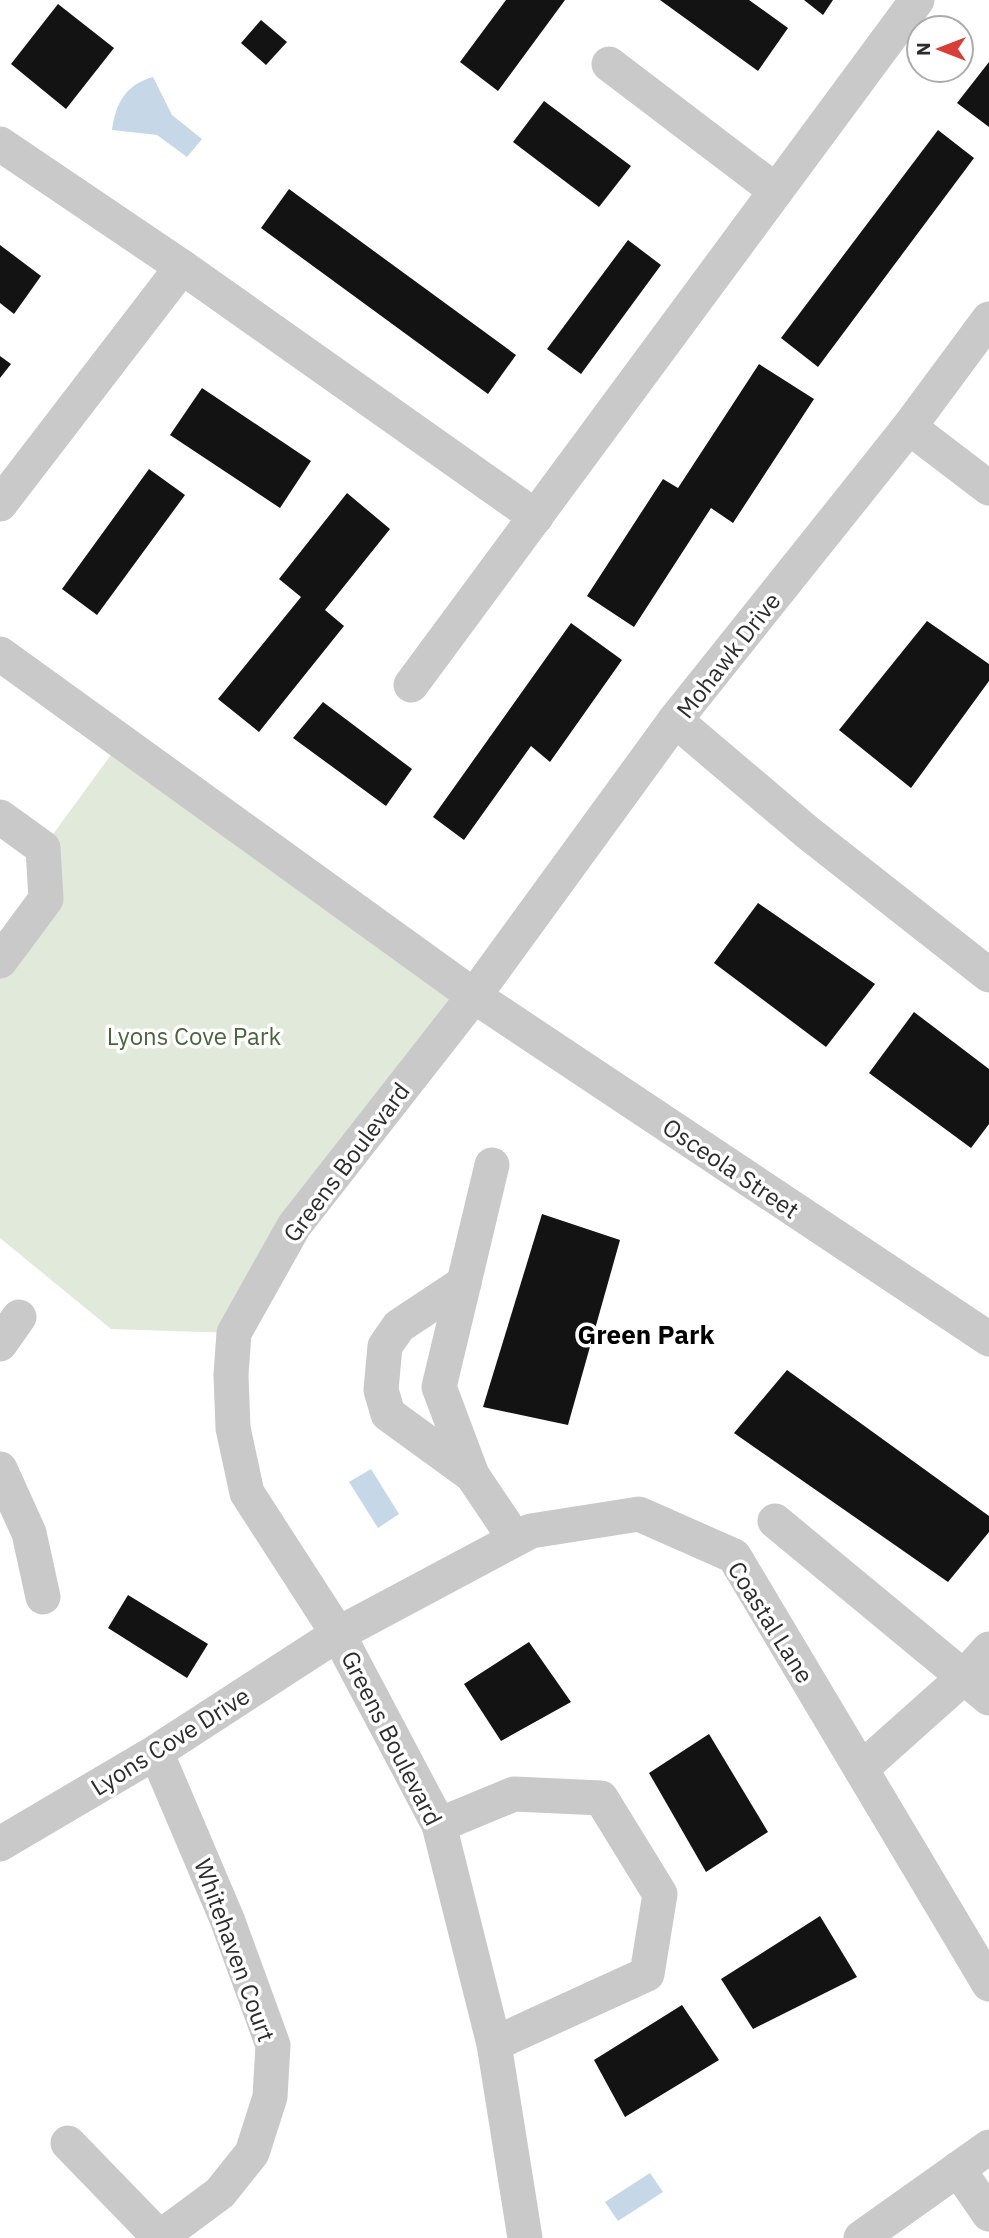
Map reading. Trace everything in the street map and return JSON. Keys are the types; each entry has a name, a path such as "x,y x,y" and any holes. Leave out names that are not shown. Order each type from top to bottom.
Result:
{"street":[{"path":"411,685 917,0"},
{"path":"609,64 776,191"},
{"path":"0,144 183,267 536,517"},
{"path":"0,504 183,267"},
{"name":"Mohawk Drive","path":"474,996 675,720 909,427 989,319"},
{"path":"909,427 989,488"},
{"path":"0,654 474,996"},
{"path":"675,720 807,832 989,975"},
{"path":"0,817 43,848 46,900 6,939"},
{"name":"Osceola Street","path":"474,996 989,1339"},
{"name":"Greens Boulevard","path":"474,996 294,1226 234,1333 231,1375 233,1428 247,1493 338,1634 439,1825 494,2044 525,2238"},
{"path":"492,1165 439,1387 472,1475 515,1539"},
{"path":"464,1283 399,1326 385,1346 381,1390 388,1414 472,1475"},
{"path":"0,1469 29,1533 43,1597"},
{"name":"Coastal Lane","path":"338,1634 531,1531 639,1514 734,1556 989,1984"},
{"path":"775,1521 976,1688"},
{"name":"Lyons Cove Drive","path":"0,1844 156,1752 338,1634"},
{"path":"861,1769 976,1688 989,1649"},
{"name":"Whitehaven Court","path":"156,1752 227,1919 273,2045 270,2097 252,2153 220,2193 160,2238"},
{"path":"439,1825 514,1794 601,1798 660,1894 648,1974 494,2044"},
{"path":"68,2143 160,2238"},
{"path":"861,2238 989,2147"},
{"path":"958,2169 989,2214"}],"green space":[{"name":"Lyons Cove Park","path":"121,741 474,996 234,1333 111,1329 0,1238 0,961 46,899 43,848"}],"water":[{"path":"153,77 172,115 202,139 187,157 157,135 112,130 116,111 124,96 135,85"},
{"path":"371,1469 399,1514 378,1528 349,1482"},
{"path":"650,2173 663,2192 618,2221 605,2202"}],"building":[{"path":"506,0 565,0 498,91 460,62"},
{"path":"660,0 749,0 788,28 758,71"},
{"path":"804,0 833,0 823,15"},
{"path":"58,4 114,48 66,109 11,64"},
{"path":"261,20 287,42 266,65 241,43"},
{"path":"989,62 989,127 957,103 972,84 975,84 975,80"},
{"path":"544,101 631,166 599,207 513,142"},
{"path":"938,130 974,158 818,367 781,338"},
{"path":"289,189 516,355 488,394 261,228"},
{"path":"628,240 661,265 581,374 547,349"},
{"path":"0,245 41,276 14,314 0,303"},
{"path":"0,356 11,364 0,378"},
{"path":"759,364 814,399 733,523 711,508 634,627 587,596 663,479 678,488"},
{"path":"202,388 311,461 280,508 170,435"},
{"path":"149,469 185,495 97,615 62,589"},
{"path":"347,493 390,529 325,610 344,626 259,732 218,699 301,597 279,579"},
{"path":"927,621 989,664 989,681 911,788 839,730"},
{"path":"571,623 622,660 550,762 531,746 464,840 433,817"},
{"path":"323,702 412,769 386,806 293,738"},
{"path":"758,903 875,984 826,1047 714,963"},
{"path":"914,1012 989,1069 989,1124 971,1148 869,1073"},
{"path":"542,1214 620,1240 568,1425 483,1407"},
{"path":"787,1370 989,1516 989,1532 948,1582 734,1433"},
{"path":"128,1595 208,1644 187,1678 108,1628"},
{"path":"529,1642 571,1702 501,1741 464,1684"},
{"path":"709,1734 768,1832 706,1872 649,1773"},
{"path":"820,1916 857,1977 753,2029 721,1979"},
{"path":"682,2005 719,2060 625,2117 594,2060"}],"district":[{"name":"Green Park","path":"646,1334"}]}
